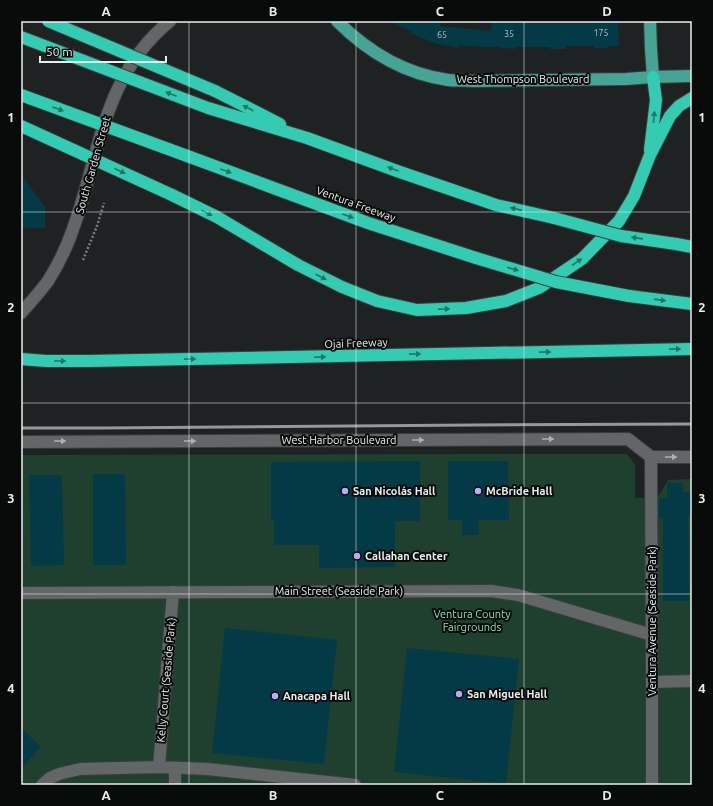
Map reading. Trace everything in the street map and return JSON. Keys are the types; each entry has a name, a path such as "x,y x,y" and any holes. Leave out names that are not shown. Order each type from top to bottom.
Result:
{"highway":[{"path":"48,21 215,90 308,138"},
{"path":"21,37 208,108 308,138 397,171 496,205 554,218 621,236 692,247"},
{"path":"650,155 656,100 653,77"},
{"name":"Ventura Freeway","path":"21,95 368,223 476,258 556,282 629,296 692,304"},
{"path":"21,126 217,217 298,265 342,287 377,301 417,310 466,308 506,301 539,288 582,259 619,221 634,196 650,155 670,116 692,98"},
{"name":"Ojai Freeway","path":"21,359 46,361 88,361 692,348"}],"main road":[{"name":"West Thompson Boulevard","path":"337,21 365,46 382,57 420,74 448,80 626,79 692,76"},
{"path":"650,21 653,77"}],"street":[{"name":"South Garden Street","path":"21,314 48,280 73,230 106,117 128,69 149,41 170,21"},
{"name":"West Harbor Boulevard","path":"21,442 628,439 651,457"},
{"path":"651,457 692,457"},
{"name":"Ventura Avenue (Seaside Park)","path":"651,457 652,785"},
{"name":"Main Street (Seaside Park)","path":"21,593 491,591 518,595 652,635"},
{"name":"Kelly Court (Seaside Park)","path":"159,767 173,592"},
{"path":"652,682 692,681"},
{"path":"42,785 50,778 58,774 80,769 159,767 208,769 356,785"},
{"path":"175,768 175,785"}],"path":[{"path":"83,260 97,226 104,203"}],"green space":[{"name":"Ventura County Fairgrounds","path":"627,454 635,465 635,498 656,498 668,480 692,479 692,785 21,785 21,455"}],"building":[{"path":"388,21 442,21 440,26 491,31 491,21 618,21 619,46 594,48 594,46 566,46 566,49 550,49 550,47 516,47 516,49 459,45 459,48 437,44 410,33 411,31"},
{"path":"21,174 45,207 45,228 21,228"},
{"name":"San Nicolás Hall","path":"420,461 420,521 395,521 395,567 319,568 319,545 274,545 274,521 271,521 271,462"},
{"name":"McBride Hall","path":"448,461 508,461 509,520 478,520 479,535 462,535 462,520 448,520"},
{"path":"93,474 125,474 126,565 93,565"},
{"path":"29,475 62,475 64,565 31,566"},
{"path":"667,483 683,483 683,492 692,492 692,516 688,516 689,601 663,601 663,518 659,518 659,498 667,498"},
{"name":"Anacapa Hall","path":"225,628 337,640 324,764 212,753"},
{"name":"San Miguel Hall","path":"407,648 519,659 506,784 394,772"},
{"path":"21,728 41,747 21,768"}],"railway":[{"path":"21,428 692,424"}],"place":[{"name":"San Nicolás Hall","path":"345,491"},
{"name":"McBride Hall","path":"478,491"},
{"name":"Callahan Center","path":"357,556"},
{"name":"San Miguel Hall","path":"459,694"},
{"name":"Anacapa Hall","path":"275,696"}]}
